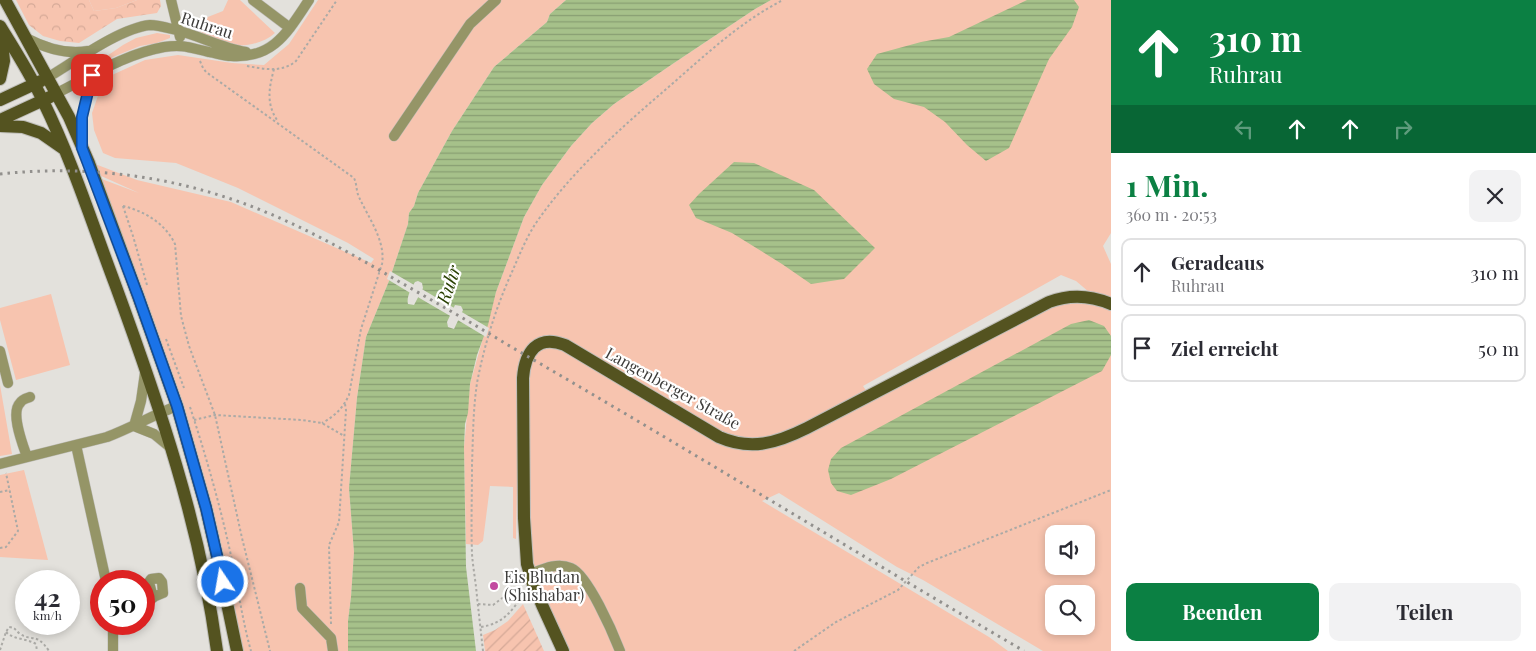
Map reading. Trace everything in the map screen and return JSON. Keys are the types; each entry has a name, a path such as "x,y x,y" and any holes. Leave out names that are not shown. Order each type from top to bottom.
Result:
{"main road":[{"path":"5,0 56,94 82,148 177,406 206,508 237,651"},
{"path":"0,26 4,61 0,79"},
{"path":"0,26 43,100 64,149 146,368 191,512 205,578 217,651"},
{"path":"0,100 47,78"},
{"path":"0,120 56,94"},
{"path":"0,126 22,128 41,133 64,149"},
{"name":"Langenberger Straße","path":"563,651 531,579 526,550 523,378 524,365 532,348 539,344 550,342 565,345 719,437 734,443 757,444 774,441 801,431 1058,298 1079,296 1096,298 1111,304"}],"street":[{"path":"172,0 181,45"},
{"path":"253,0 290,28"},
{"name":"Ruhrau","path":"56,94 109,65 146,51 181,45 230,56 257,53 282,39 309,0"},
{"path":"394,136 470,24 496,0"},
{"name":"Ruhrau","path":"47,78 122,34 151,25 179,31 221,46 257,53"},
{"name":"Ruhrau","path":"25,37 40,46 55,50 76,53 93,50"},
{"path":"82,148 82,117 92,75"},
{"path":"0,351 8,383"},
{"path":"134,426 141,401 146,368"},
{"path":"27,457 17,421 17,410 18,404 30,397"},
{"path":"2,464 107,437 177,406"},
{"path":"134,426 154,434 172,449"},
{"path":"76,445 104,570"},
{"path":"531,579 550,567 561,566 571,568 579,573 599,607 620,651"},
{"path":"300,588 302,608 331,638 333,651"},
{"path":"113,635 113,651"}],"path":[{"path":"278,122 270,109 269,102 274,69 286,68 296,62 337,0"},
{"path":"483,651 472,556 474,406 482,363 494,320 505,288 520,255 535,225 552,202 604,144 725,40 771,6 783,0"},
{"path":"200,57 206,72 354,178 358,194 382,249 382,264 361,329 345,404 336,415 322,423"},
{"path":"144,274 123,206 149,216 165,228 175,244 181,316 189,346 215,414 242,538 270,651"},
{"path":"331,638 329,544 339,522 345,404"},
{"path":"215,414 222,416 281,418 322,423 344,436"},
{"path":"0,548 6,547 18,531 10,490 2,464"},
{"path":"0,492 10,490"},
{"path":"794,651 836,622 898,590 920,567 927,563 1111,490"},
{"path":"480,627 500,622 507,616 531,579"},
{"path":"478,604 493,605 509,593 512,594"},
{"path":"0,650 9,627 15,628 21,635 37,638 43,642 49,651"},
{"path":"6,632 10,636 36,644 37,651"},
{"path":"247,637 251,651"}],"green space":[{"path":"16,0 89,0 94,11 116,8 137,0 160,0 161,6 157,13 117,19 79,43 60,41 43,36 29,25"},
{"path":"89,0 137,0 116,8 94,11"},
{"path":"228,0 240,0 275,33 260,42 235,45 220,41 192,28 190,24 223,11"},
{"path":"318,0 566,0 550,14 547,22 494,67 452,131 409,213 408,224 389,281 366,337 357,398 349,488 354,552 348,621 348,651 236,651 207,508 99,178 139,193 99,175 95,164 137,180 231,202 371,263 374,259 348,243 238,188 176,163 115,158 103,153 94,130 92,113 100,90 112,75 145,60 178,55 232,63 264,65 289,44"},
{"path":"771,0 1111,0 1111,233 1103,246 1111,264 1111,300 1089,292 1076,281 1061,275 863,386 873,401 1042,307 1079,300 1111,309 1111,651 1043,651 923,580 897,567 779,493 762,501 989,637 1008,651 569,651 538,587 529,541 527,483 530,438 527,404 532,359 519,362 516,539 513,538 513,487 490,486 483,541 478,545 466,544 464,447 470,384 496,292 524,217 542,185 571,146 592,123 614,104"},
{"path":"157,33 170,35 170,38 140,46 113,57 69,82 123,45 136,38"},
{"path":"51,294 70,365 16,380 0,320 0,308"},
{"path":"0,385 12,454 0,456"},
{"path":"24,470 48,560 0,557 0,475"},
{"path":"523,604 544,651 485,651 483,635 495,630 508,621"}],"water":[{"name":"Ruhr","path":"566,0 771,0 614,104 592,123 571,146 542,185 524,217 496,292 488,325 477,355 470,384 468,413 465,424 466,567 476,651 348,651 348,621 354,552 349,488 357,398 366,337 389,281 408,224 409,213 452,131 494,67 547,22 550,14","holes":["415,282 422,283 423,288 414,305 408,304 410,292","455,305 461,306 463,310 454,329 448,327 447,322"]},
{"path":"1027,0 1074,0 1079,7 1072,27 1049,59 1009,148 986,161 967,145 945,122 924,107 894,99 874,84 867,69 877,54 921,42 949,37"},
{"path":"734,162 754,163 814,190 875,248 844,279 811,284 732,233 696,218 689,205"},
{"path":"1089,320 1104,326 1111,336 1111,355 1102,371 891,479 851,495 837,491 831,483 828,470 831,459 841,448 1071,324"}],"pier":[{"path":"390,271 416,286 412,294 387,279"},
{"path":"420,288 456,309 452,317 416,296"},
{"path":"460,311 489,328 486,337 456,319"}],"railway":[{"path":"0,174 84,171 140,177 195,188 222,196 291,223 356,257 467,321 1024,651"}],"place":[{"name":"Eis Bludan (Shishabar)","path":"494,586"}],"route":[{"path":"92,75 82,117 82,148 177,406 206,508 223,582"}]}
